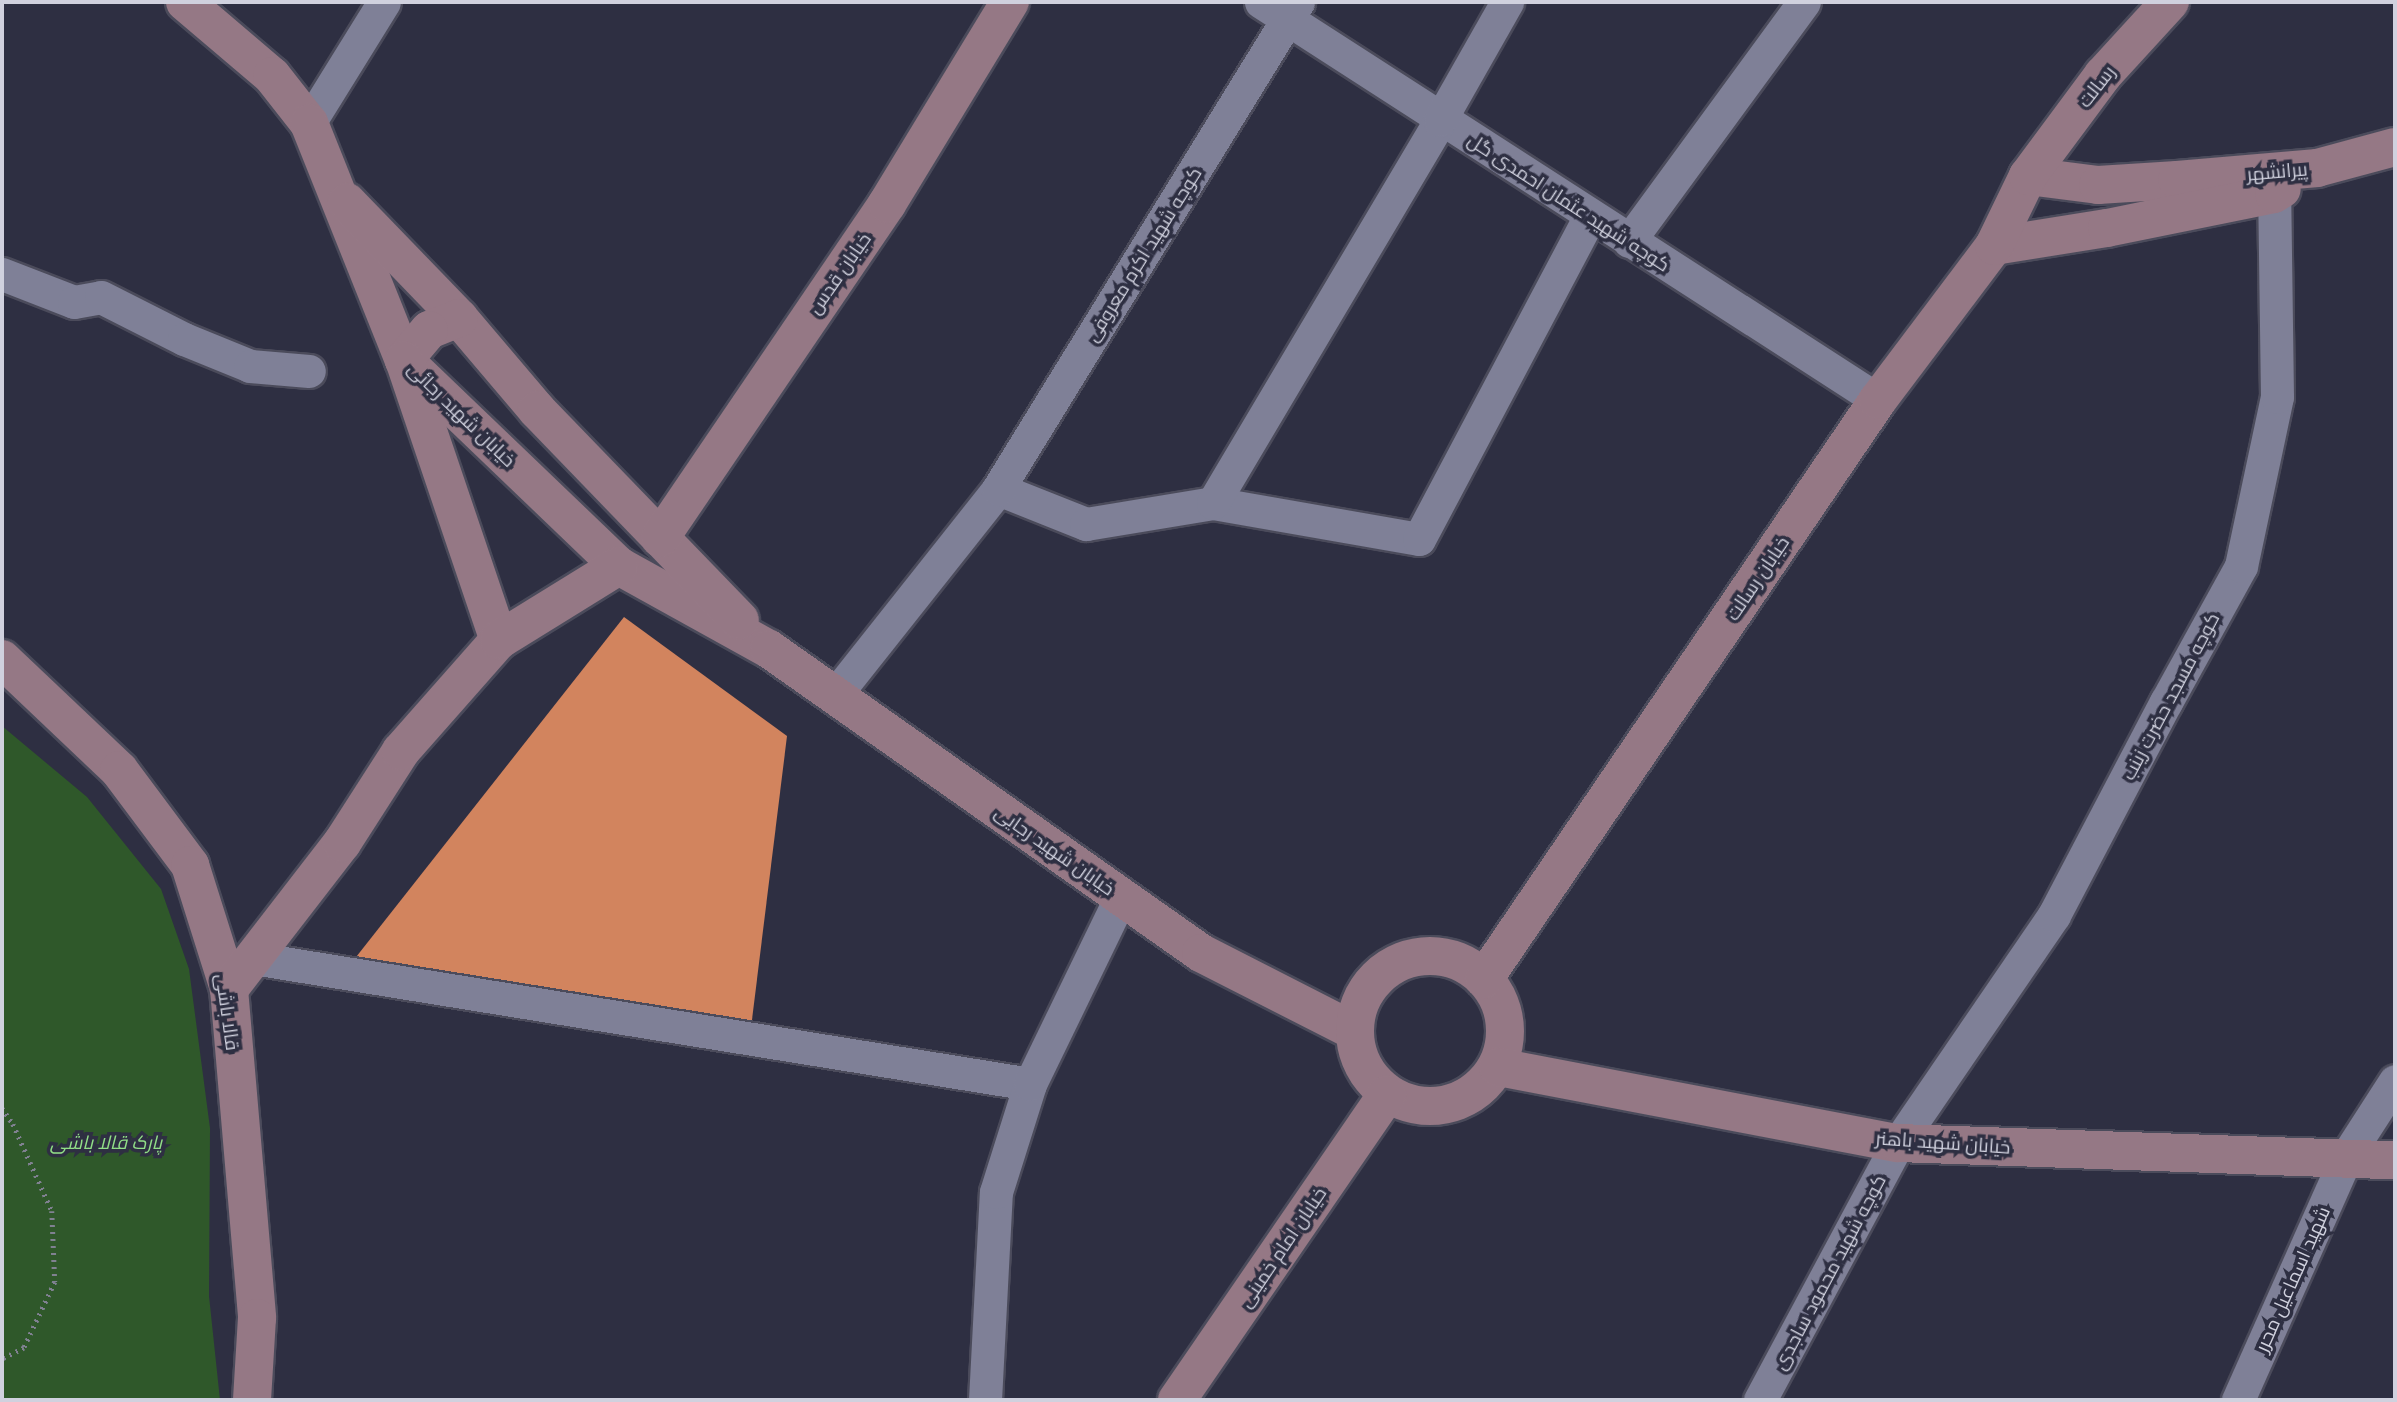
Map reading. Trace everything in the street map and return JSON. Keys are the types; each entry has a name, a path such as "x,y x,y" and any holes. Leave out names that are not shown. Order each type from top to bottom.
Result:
{"main road":[{"name":"خیابان شهید رجائی","path":"185,2 272,76 309,122 404,360 619,566"},
{"name":"خیابان قدس","path":"660,538 887,204 1010,2"},
{"name":"رسالت","path":"2028,176 2103,75 2170,2"},
{"path":"2317,168 2395,147"},
{"name":"پیرانشهر","path":"2028,176 2098,185 2317,168"},
{"name":"پیرانشهر","path":"1994,246 2107,228 2274,194 2317,168"},
{"name":"خیابان رسالت","path":"1484,979 1878,400 1994,246 2028,176"},
{"name":"خیابان شهید رجائی","path":"336,191 459,318 537,410 660,538"},
{"path":"459,318 429,330 404,360 499,640"},
{"name":"خیابان شهید رجایی","path":"660,538 769,649"},
{"name":"خیابان شهید رجایی","path":"619,566 769,649 1201,953 1354,1031"},
{"path":"229,989 342,843 401,751 499,640 619,566"},
{"name":"قالا باشی","path":"2,659 119,770 190,864 229,989 257,1318 252,1400"},
{"path":"1429,955 1452,958 1473,968 1484,979 1501,1004 1506,1040 1498,1067 1480,1088 1457,1102 1421,1106 1387,1094 1370,1078 1358,1056 1354,1031 1358,1007 1369,986 1387,968 1407,959 1429,955"},
{"name":"خیابان شهید باهنر","path":"1498,1067 1898,1143 2395,1160"},
{"name":"خیابان امام خمینی","path":"1177,1400 1387,1094"}],"street":[{"path":"309,122 384,2"},
{"path":"1213,502 1507,2"},
{"path":"1629,241 1804,2"},
{"name":"کوچه شهید عثمان احمدی گل","path":"1282,8 1440,120 1878,400"},
{"name":"کوچه شهید اکرم معروفی","path":"835,695 998,489 1282,8"},
{"name":"کوچه مسجد حضرت زینب","path":"1898,1143 2054,915 2241,566 2277,397 2274,194"},
{"path":"998,489 1086,524 1213,502 1419,539 1590,216"},
{"path":"2,274 74,302 101,297 184,339 250,366 309,371"},
{"path":"985,1400 996,1192 1030,1084 1121,897"},
{"path":"253,957 1030,1084"},
{"name":"شهید اسماعیل محرر","path":"2238,1400 2346,1157 2395,1081"},
{"name":"کوچه شهید محمود ساجدی","path":"1760,1400 1898,1143"}],"path":[{"path":"2,1108 13,1124 52,1211 55,1282 24,1348 2,1359"}],"green space":[{"name":"پارک قالا باشی","path":"2,726 87,797 161,889 189,969 210,1128 209,1296 220,1400 2,1400"}],"building":[{"path":"624,617 787,736 751,1028 349,966"}]}
